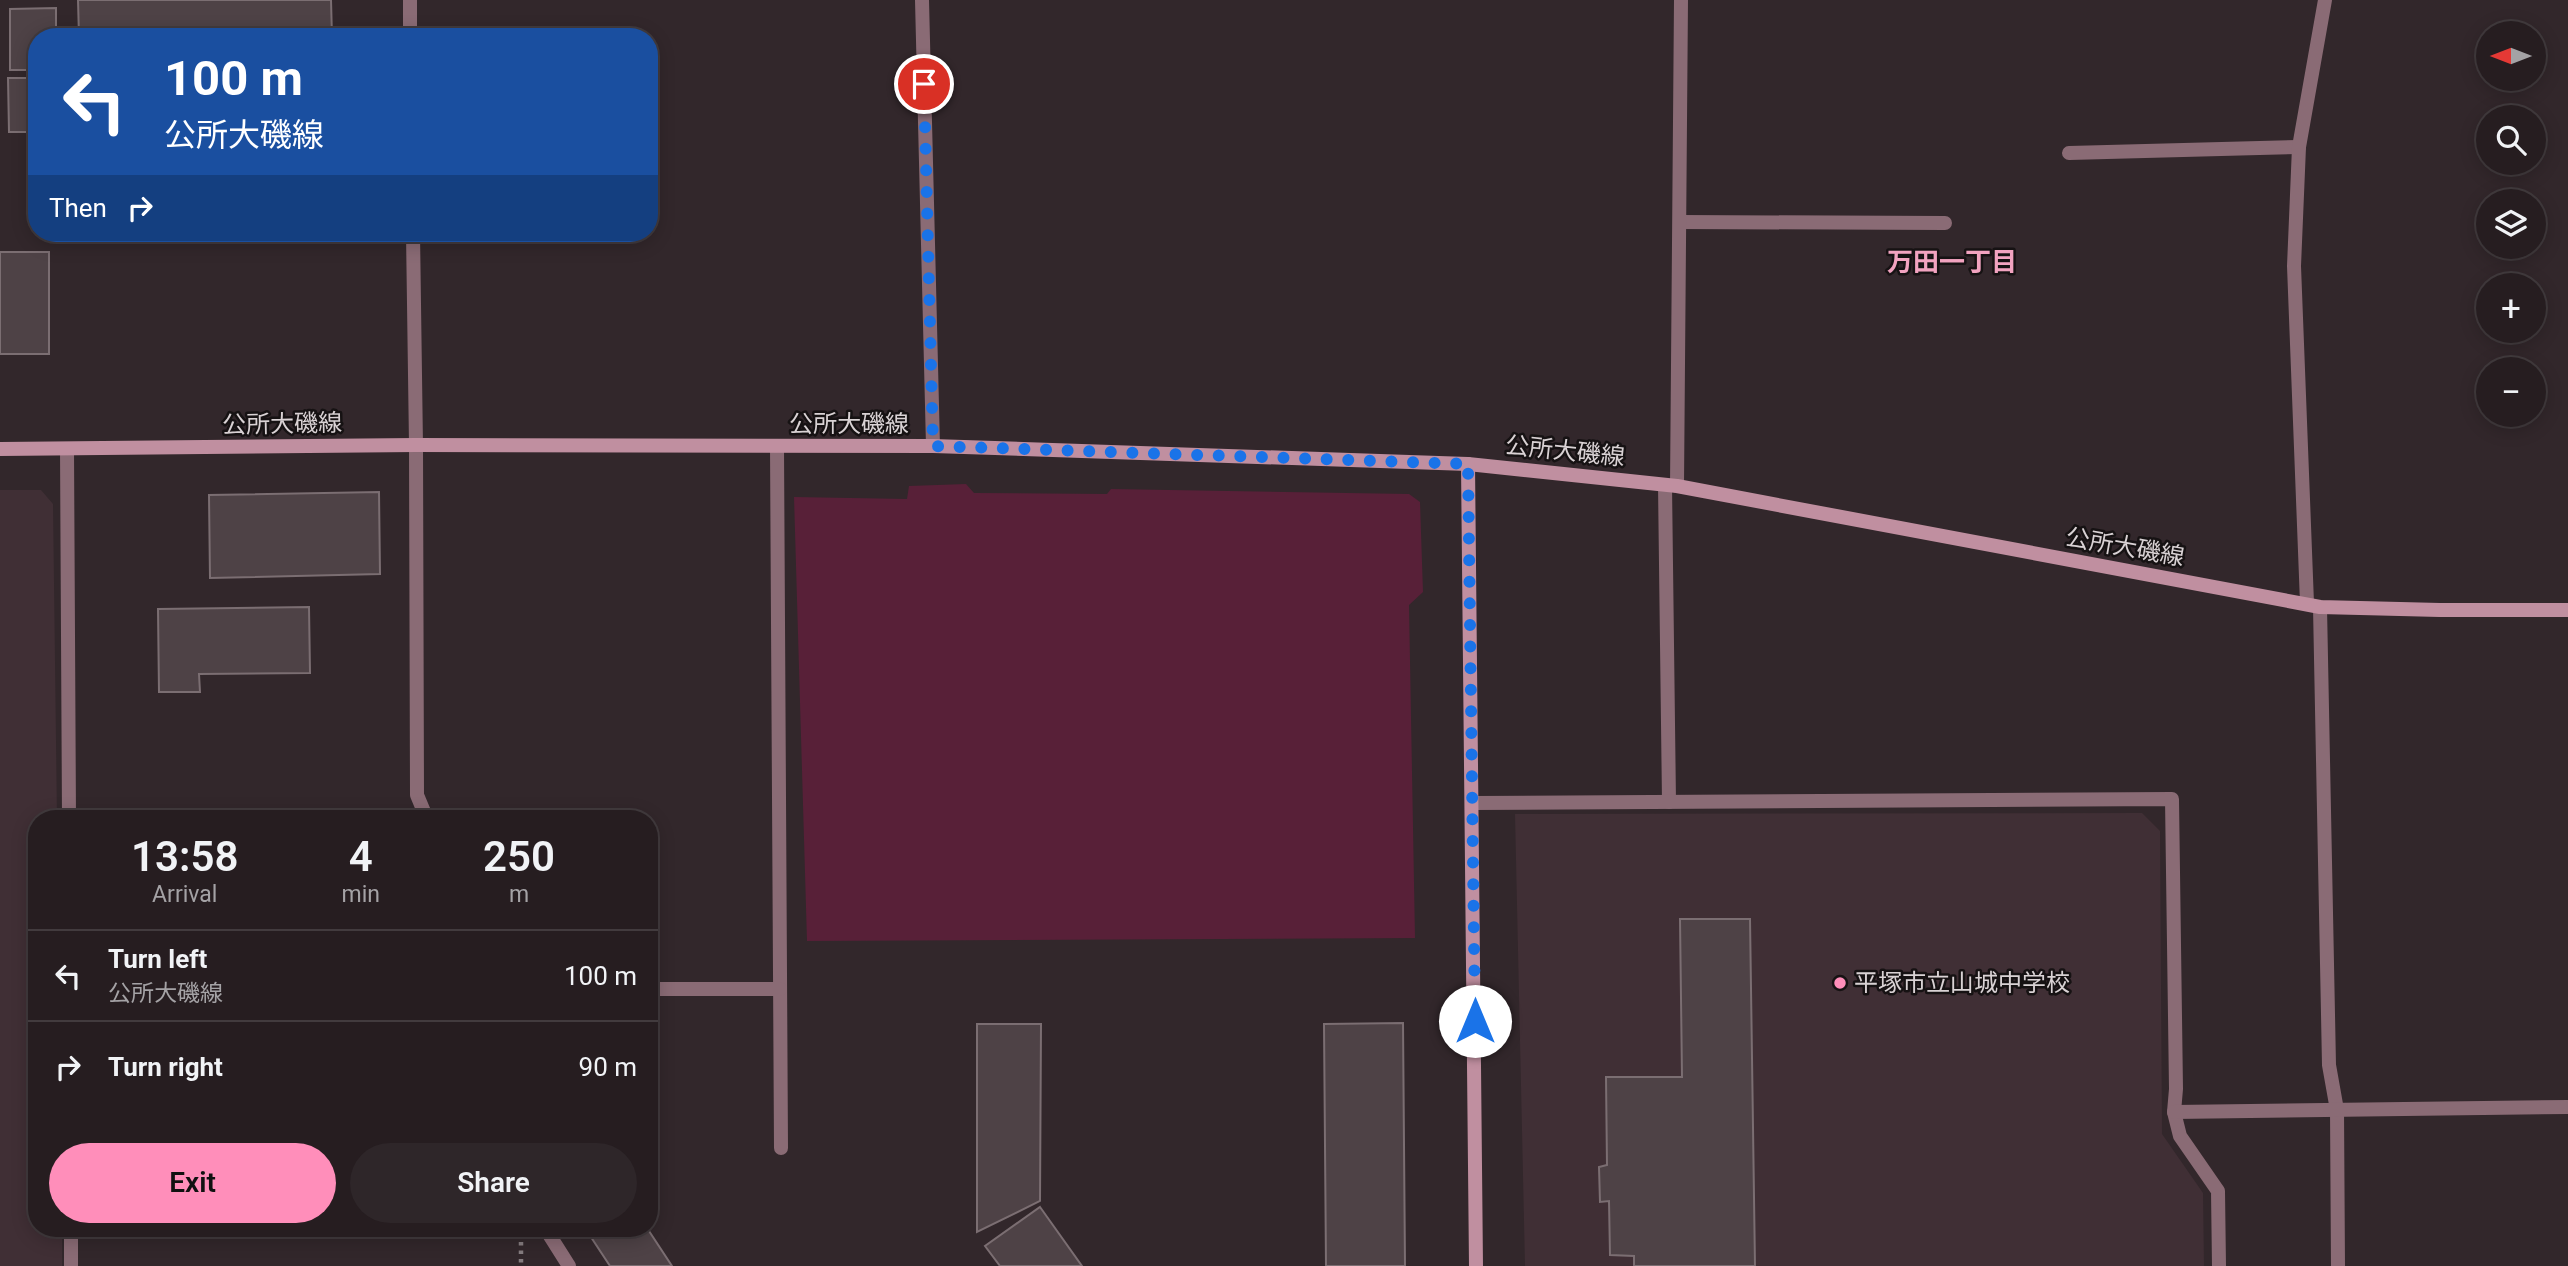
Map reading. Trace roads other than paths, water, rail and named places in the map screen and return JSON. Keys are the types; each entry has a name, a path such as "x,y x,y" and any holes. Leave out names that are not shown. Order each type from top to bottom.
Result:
{"main road":[{"name":"公所大磯線","path":"0,449 415,445 933,446 1468,464 1671,485 2313,605 2440,610 2568,610"},
{"path":"1468,464 1474,803 1476,1266"}],"street":[{"path":"410,0 410,28"},
{"path":"922,0 933,446"},
{"path":"1669,802 1671,485 1680,222 1681,0"},
{"path":"2325,0 2299,147 2294,266 2313,605 2329,1065 2337,1110 2338,1266"},
{"path":"2069,153 2299,147"},
{"path":"1680,222 1945,223"},
{"path":"413,242 417,795 423,810"},
{"path":"777,447 781,1147"},
{"path":"67,449 69,810"},
{"path":"1474,803 2172,799 2176,1089 2174,1112 2180,1136 2218,1191 2218,1266"},
{"path":"658,989 780,989"},
{"path":"2174,1112 2568,1107"},
{"path":"71,1237 71,1266"},
{"path":"551,1237 569,1266"}],"place":[{"name":"平塚市立山城中学校","path":"1840,983"}],"district":[{"name":"万田一丁目","path":"1952,262"}]}
